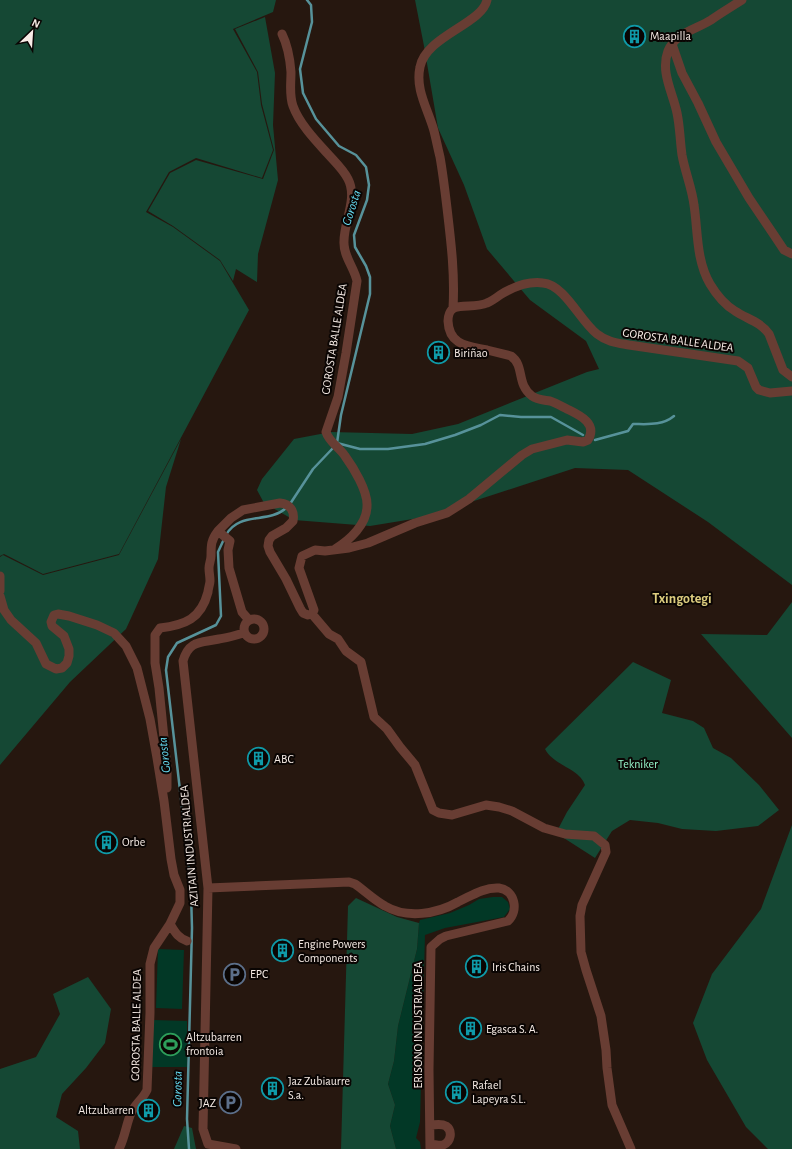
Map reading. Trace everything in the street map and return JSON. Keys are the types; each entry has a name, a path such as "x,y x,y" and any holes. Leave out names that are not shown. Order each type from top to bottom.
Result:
{"street":[{"path":"312,614 314,606 299,568 302,556 315,550 325,551 349,548 368,543 415,523 447,513 469,498 522,455 532,449 567,440 583,442 588,440 590,436 590,426 583,417 557,404 536,398 528,392 521,379 518,362 511,356 464,345 455,340 449,328 448,319 449,313 453,308 454,282 452,249 434,130 421,95 419,71 421,64 430,50 441,39 478,14 487,0"},
{"path":"742,0 710,20 682,34 668,50 667,75 669,88 676,110 682,156 693,196 699,249 710,284 724,302 735,311 762,325 766,329 783,370 792,377"},
{"name":"GOROSTA BALLE ALDEA","path":"282,34 287,43 289,55 291,96 294,108 311,134 349,179 352,194 343,243 357,281 338,397 326,432 328,437 344,454 350,464 364,491 367,508 363,520 353,534 334,549"},
{"path":"672,44 682,73 716,142 749,198 784,250 792,254"},
{"name":"GOROSTA BALLE ALDEA","path":"453,308 459,306 474,307 482,305 519,285 538,282 545,283 559,289 588,326 605,339 629,345 738,361 748,368 756,387 759,390 770,393 792,391"},
{"path":"223,534 231,518 243,510 280,503 288,506 293,513 293,521 286,528 272,536 269,540 268,546 303,613 308,615 312,614"},
{"path":"223,534 230,541 228,550 229,568 242,612 249,620"},
{"path":"164,801 167,788 167,768 159,688 154,663 155,635 160,628 174,626 189,621 205,603 210,581 210,546 214,536 223,534"},
{"path":"0,576 0,591"},
{"name":"GOROSTA BALLE ALDEA","path":"0,596 4,610 11,620 36,643 46,664 56,669 62,668 67,662 69,648 64,636 52,626 51,622 54,615 58,614 69,616 97,625 114,633 126,646 137,668 150,719 164,801 171,859 174,875 180,890 180,903 170,924 154,948 150,964 147,1090 145,1095 136,1104 132,1111 119,1149"},
{"path":"312,614 329,634 338,640 346,651 361,662 374,717 387,729 415,765 434,810 439,813 452,815 486,805 499,807 512,811 544,828 565,834 594,836 605,845 606,852 582,905 580,916 581,952 601,1016 612,1105 631,1149"},
{"path":"257,619 263,624 264,631 256,640 249,639 244,633 244,625 249,620 257,619"},
{"name":"AZITAIN INDUSTRIALDEA","path":"236,1149 208,1144 203,1129 208,888 183,662 188,648 194,644 244,633"},
{"name":"ERISONO INDUSTRIALDEA","path":"208,888 349,882 355,884 386,907 402,912 420,914 445,909 473,894 486,890 498,888 509,893 514,901 514,912 508,921 446,936 435,942 431,947 429,994 430,1143 442,1145 448,1141 450,1131 446,1126 439,1124 430,1125"},
{"path":"170,924 178,936 187,941"}],"green space":[{"path":"0,0 276,0 273,12 233,29 257,72 261,105 273,150 262,178 196,158 169,172 146,212 173,227 220,261 249,310 119,554 43,574 4,554 0,556"},
{"path":"415,0 792,0 792,585 708,522 628,470 575,468 425,517 370,526 294,520 264,503 257,490 262,479 294,439 331,432 412,434 458,424 587,372 599,369 586,341 530,300 487,249 464,185 438,128"},
{"path":"265,17 275,73 273,125 278,180 258,254 257,282 236,269 233,281 220,260 173,226 148,211 170,173 196,160 263,179 274,150 262,104 258,72 235,29"},
{"path":"181,439 166,487 158,559 126,629 70,682 0,765 0,557 3,555 43,575 119,555"},
{"path":"792,602 792,738 701,634 767,635"},
{"name":"Tekniker","path":"633,662 671,680 662,713 693,721 704,728 713,748 731,758 759,785 779,810 758,826 716,831 682,829 658,823 630,820 612,831 595,858 556,833 567,812 585,785 582,779 549,755 545,749"},
{"path":"792,825 792,1149 768,1149 746,1127 707,1060 693,1023 712,974 761,909"},
{"path":"502,897 508,902 510,909 504,917 445,928 425,935 420,1122 416,1138 420,1142 421,1149 396,1149 390,1126 395,1105 388,1084 394,1061 398,1026 417,949 420,920 450,913 479,899"},
{"path":"356,898 397,917 419,923 417,949 398,1026 394,1061 388,1084 395,1105 390,1126 396,1149 341,1149 348,906"},
{"path":"158,949 184,950 182,1009 156,1008"},
{"path":"88,977 111,1009 105,1043 86,1068 62,1094 56,1117 78,1131 80,1149 0,1149 0,1069 36,1057 60,1014 53,994"},
{"name":"Altzubarren frontoia","path":"153,1020 187,1021 187,1067 152,1067"},
{"path":"184,1126 192,1128 196,1149 174,1149"}],"waterway":[{"name":"Gorosta","path":"307,0 311,5 312,22 300,69 303,93 316,119 339,146 356,155 366,167 369,185 367,200 354,235 355,247 366,266 370,277 370,294 341,415 337,443 360,449 388,449 425,444 481,425 500,415 551,417 583,435"},
{"path":"595,440 628,431 633,424 659,423 674,416"},
{"name":"Gorosta","path":"290,504 313,469 333,448"},
{"name":"Gorosta","path":"226,535 238,523 246,520 271,516 286,508"},
{"name":"Gorosta","path":"189,1149 187,1119 192,928 191,892 166,670 168,657 177,643 216,625 221,616 218,552 224,539"}],"place":[{"name":"Maapilla","path":"635,36"},
{"name":"Biriñao","path":"438,353"},
{"name":"ABC","path":"258,759"},
{"name":"Orbe","path":"107,842"},
{"name":"Engine Powers Components","path":"283,951"},
{"name":"Iris Chains","path":"477,967"},
{"name":"EPC","path":"234,974"},
{"name":"Egasca S. A.","path":"471,1029"},
{"name":"Altzubarren frontoia","path":"170,1044"},
{"name":"Jaz Zubiaurre S.a.","path":"273,1088"},
{"name":"Rafael Lapeyra S.L.","path":"457,1092"},
{"name":"JAZ","path":"231,1103"},
{"name":"Altzubarren","path":"149,1110"}],"district":[{"name":"Txingotegi","path":"682,599"}]}
